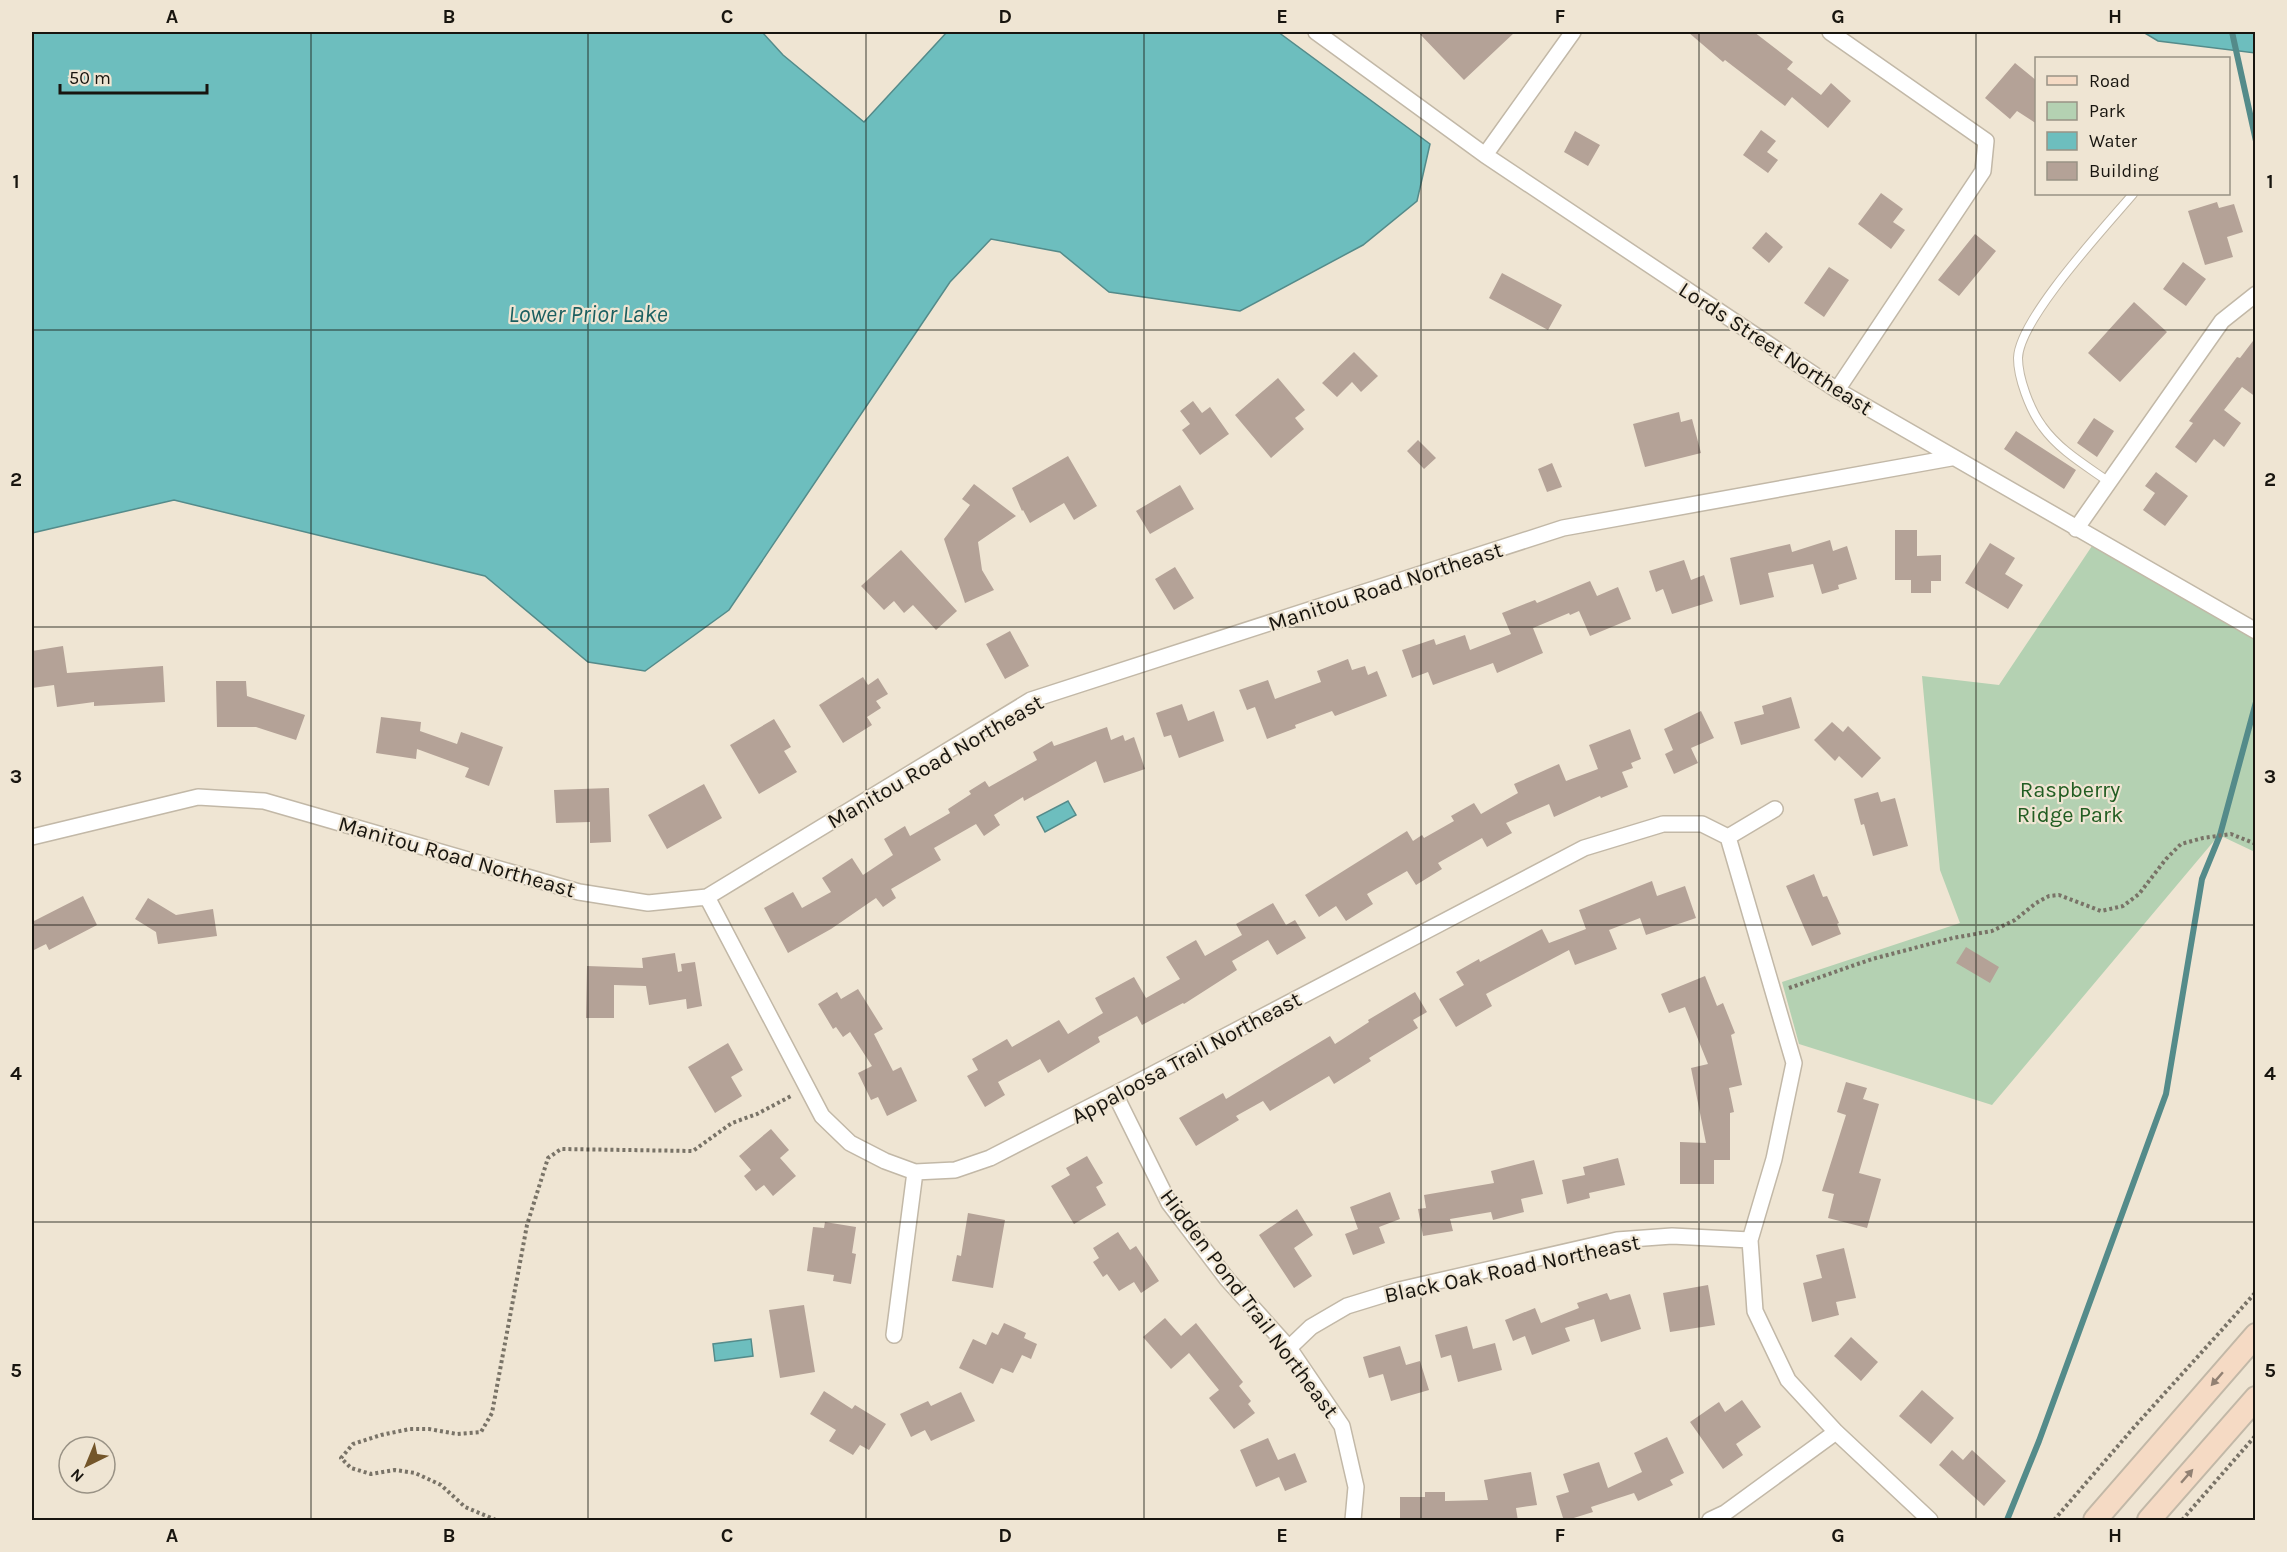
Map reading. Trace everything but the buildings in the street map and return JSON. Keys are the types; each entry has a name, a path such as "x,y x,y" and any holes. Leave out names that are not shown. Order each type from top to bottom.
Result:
{"main road":[{"path":"2095,1521 2256,1335"},
{"path":"2149,1521 2256,1398"}],"street":[{"name":"Lords Street Northeast","path":"1316,32 1485,155 1837,390 2256,631"},
{"path":"1485,155 1573,32"},
{"path":"1830,32 1986,141 1983,171 1837,390"},
{"path":"2076,529 2222,321 2256,294"},
{"name":"Manitou Road Northeast","path":"32,837 198,797 264,801 579,892 648,903 707,897 1032,700 1563,528 1952,458"},
{"path":"1775,809 1728,837 1794,1063 1774,1159 1750,1240 1755,1311 1788,1380 1836,1432 1930,1521"},
{"name":"Appaloosa Trail Northeast","path":"707,897 822,1116 850,1143 885,1161 915,1172 955,1170 990,1158 1584,848 1664,824 1702,824 1728,837"},
{"name":"Hidden Pond Trail Northeast","path":"1115,1094 1169,1203 1227,1279 1289,1348 1342,1426 1356,1487 1353,1521"},
{"path":"894,1335 915,1172"},
{"name":"Black Oak Road Northeast","path":"1289,1348 1311,1327 1347,1306 1400,1290 1617,1240 1672,1236 1750,1240"},
{"path":"1710,1521 1725,1514 1836,1432"}],"lane":[{"path":"2109,482 2063,449 2041,425 2021,383 2018,356 2025,335 2043,302 2132,195"}],"path":[{"path":"1773,993 1872,960 1953,938 1992,931 2015,920 2049,896 2059,895 2102,911 2123,906 2139,894 2166,859 2181,844 2231,834 2256,844"},
{"path":"496,1521 465,1507 441,1485 415,1473 395,1470 371,1474 351,1468 341,1458 353,1444 410,1429 429,1429 457,1434 481,1432 492,1413 527,1225 548,1158 561,1149 693,1150 732,1123 757,1114 806,1088"},
{"path":"2054,1521 2136,1425 2256,1292"},
{"path":"2181,1521 2256,1435"}],"green space":[{"name":"Raspberry Ridge Park","path":"2096,540 2255,639 2255,852 2219,835 1992,1105 1799,1044 1782,982 1960,923 1940,870 1922,676 1999,685"}],"water":[{"name":"Lower Prior Lake","path":"32,32 762,32 783,55 864,122 947,32 1278,32 1430,144 1417,201 1363,245 1240,311 1109,292 1060,252 991,239 950,282 729,610 645,671 588,662 485,576 174,500 32,533"},
{"path":"2143,32 2255,32 2255,53 2158,41"},
{"path":"1068,801 1076,815 1045,832 1037,817"},
{"path":"751,1339 753,1356 715,1361 713,1344"}],"waterway":[{"path":"2232,32 2256,141"},
{"path":"2007,1520 2039,1441 2166,1094 2202,879 2220,835 2256,702"}]}
